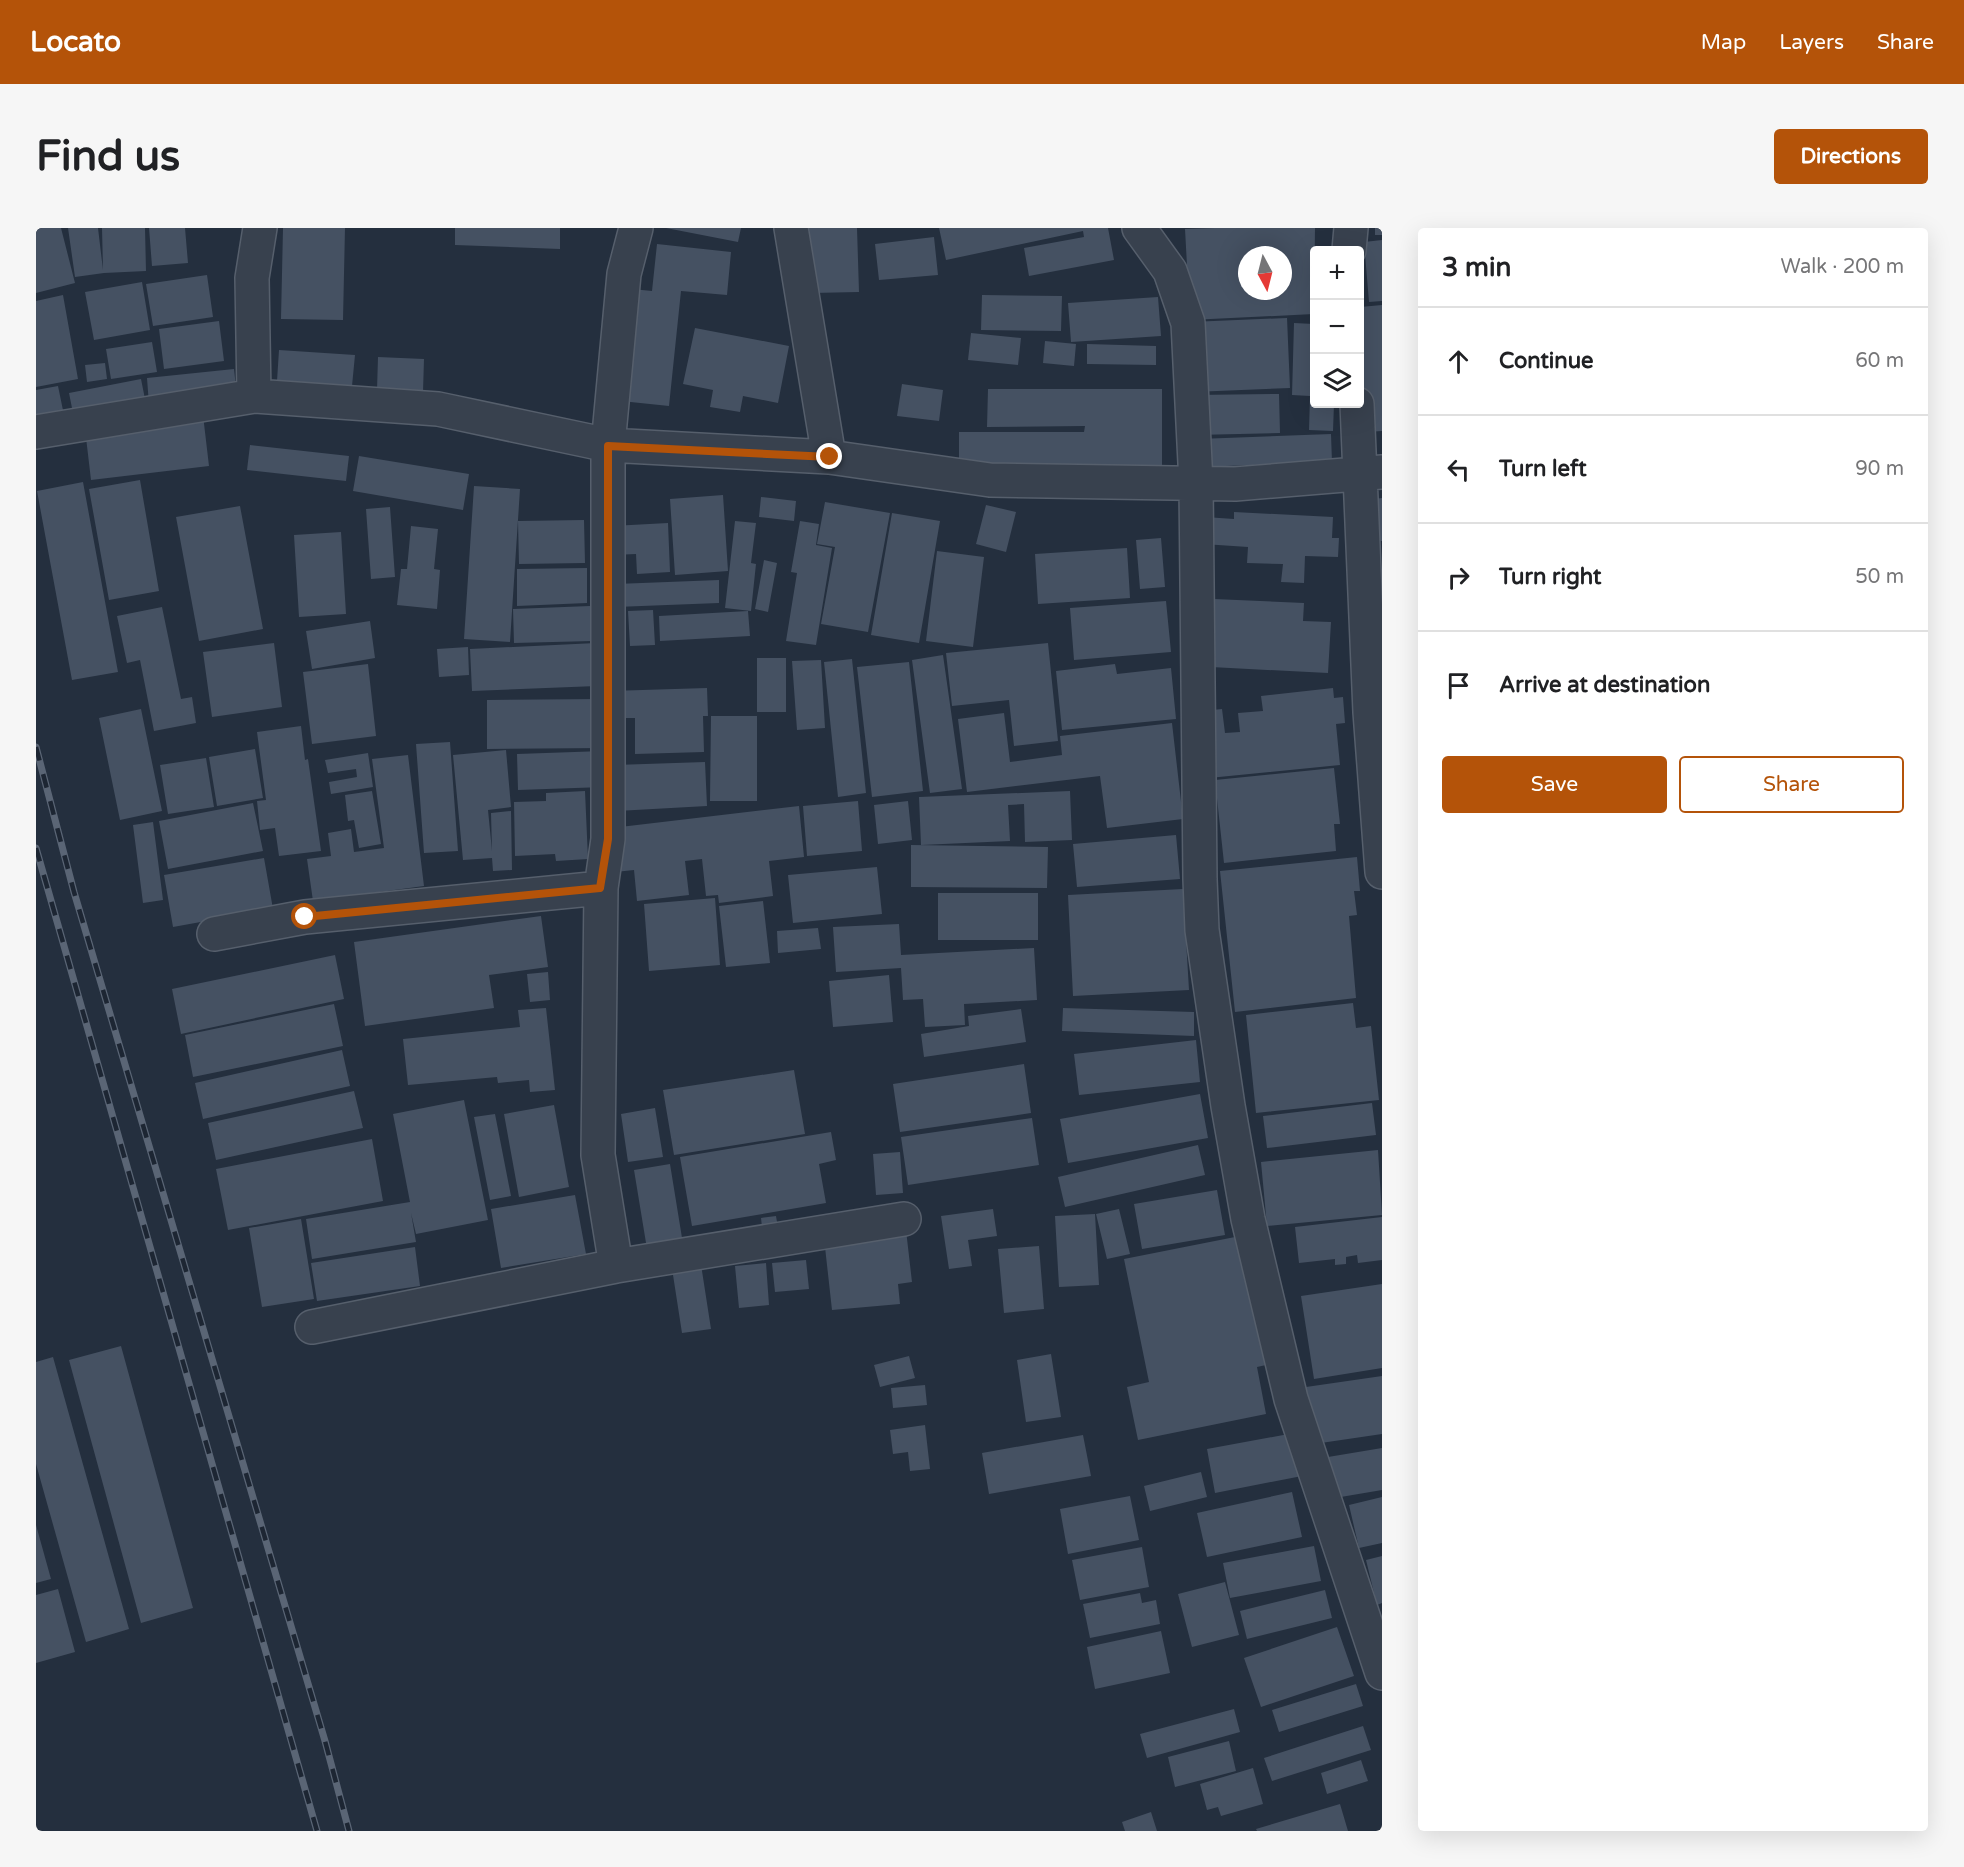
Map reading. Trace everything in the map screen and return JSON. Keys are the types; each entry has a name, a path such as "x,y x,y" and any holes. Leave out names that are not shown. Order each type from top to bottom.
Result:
{"street":[{"path":"254,396 252,278 260,228"},
{"path":"616,1266 598,1155 600,888 608,839 608,446 624,274 636,228"},
{"path":"791,228 830,457"},
{"path":"1139,228 1170,271 1188,322 1196,483 1202,930 1228,1106 1248,1219 1291,1399 1382,1673"},
{"path":"1349,246 1351,228"},
{"path":"45,430 254,396 438,409 608,446 830,457 990,480 1235,484 1372,473"},
{"path":"1359,408 1372,473 1376,712 1382,872"},
{"path":"214,934 305,917 600,888"},
{"path":"312,1327 616,1266 904,1219"}],"building":[{"path":"36,228 61,228 75,283 36,293"},
{"path":"68,228 98,228 103,270 102,228 145,228 146,271 75,277"},
{"path":"149,228 185,228 188,263 152,266"},
{"path":"283,228 345,228 343,320 281,319"},
{"path":"455,228 560,228 560,249 455,245"},
{"path":"666,228 741,228 738,242"},
{"path":"809,228 857,228 859,292 812,293"},
{"path":"939,228 1108,228 1114,260 1029,276 1024,248 1084,237 1083,231 946,260"},
{"path":"1315,228 1315,246 1310,246 1310,314 1190,320 1185,229"},
{"path":"1375,228 1382,228 1382,235 1375,235"},
{"path":"934,237 938,275 879,280 875,244"},
{"path":"1382,240 1382,301 1369,302 1364,242"},
{"path":"657,244 731,252 727,295 681,291 669,406 621,401 632,289 652,291"},
{"path":"207,275 213,317 153,326 146,284"},
{"path":"142,282 150,330 94,340 85,292"},
{"path":"63,295 78,379 36,387 36,301"},
{"path":"982,295 1062,296 1061,331 981,330"},
{"path":"1158,297 1161,336 1071,342 1068,303"},
{"path":"1382,305 1382,431 1367,432 1364,405 1364,307"},
{"path":"1287,318 1290,388 1193,392 1190,322"},
{"path":"219,321 224,361 164,369 159,329"},
{"path":"1294,323 1310,324 1310,396 1292,395"},
{"path":"695,328 789,346 778,403 743,396 740,412 710,407 713,390 683,384"},
{"path":"971,333 1021,338 1018,365 968,360"},
{"path":"1045,341 1076,344 1074,366 1043,363"},
{"path":"152,342 157,372 111,379 106,349"},
{"path":"1087,344 1156,346 1156,365 1087,364"},
{"path":"279,350 355,355 352,386 277,381"},
{"path":"378,357 424,359 423,392 377,390"},
{"path":"105,363 107,379 87,382 85,365"},
{"path":"234,369 237,396 149,405 147,378"},
{"path":"141,379 146,404 74,418 69,393"},
{"path":"902,384 943,390 939,421 897,416"},
{"path":"58,386 65,420 36,425 36,390"},
{"path":"988,389 1162,389 1162,468 959,468 959,432 1084,432 1085,426 987,427"},
{"path":"1279,394 1280,433 1195,435 1194,395"},
{"path":"1310,396 1310,408 1334,408 1333,431 1309,430"},
{"path":"203,415 209,466 91,480 85,429"},
{"path":"1331,434 1332,462 1200,467 1198,439"},
{"path":"250,445 349,456 346,481 247,470"},
{"path":"359,456 469,474 463,510 353,491"},
{"path":"140,480 159,591 109,600 89,489"},
{"path":"83,482 118,672 72,680 37,491"},
{"path":"474,486 520,489 510,642 464,639"},
{"path":"723,495 728,571 675,575 670,499"},
{"path":"761,497 796,501 794,521 759,517"},
{"path":"1382,498 1382,541 1378,541 1374,499"},
{"path":"825,502 890,513 868,632 821,624 835,547 817,544"},
{"path":"986,505 1016,512 1006,552 976,544"},
{"path":"240,506 263,629 199,641 176,517"},
{"path":"390,507 395,577 371,579 366,509"},
{"path":"1234,512 1333,517 1332,538 1339,538 1338,557 1305,556 1304,583 1281,582 1283,564 1247,563 1248,547 1203,544 1205,517 1234,519"},
{"path":"892,513 940,521 919,643 871,635"},
{"path":"584,520 585,563 519,564 518,521"},
{"path":"735,521 756,523 751,563 756,564 751,611 725,608"},
{"path":"800,521 819,524 816,545 832,548 816,645 786,641 797,573 791,572"},
{"path":"668,523 670,572 637,574 636,554 613,555 612,526"},
{"path":"411,526 438,529 434,569 440,570 437,609 397,605 401,569 407,569"},
{"path":"341,532 346,614 299,617 294,535"},
{"path":"1161,538 1165,587 1140,589 1136,540"},
{"path":"1127,548 1130,598 1038,604 1035,554"},
{"path":"937,551 984,557 973,647 926,641"},
{"path":"764,560 777,563 768,612 755,609"},
{"path":"587,568 587,603 517,606 517,569"},
{"path":"719,580 719,603 616,607 616,584"},
{"path":"1214,599 1304,603 1303,621 1331,622 1328,673 1211,667"},
{"path":"1166,601 1171,652 1074,660 1070,608"},
{"path":"590,606 592,641 514,643 513,609"},
{"path":"162,607 181,699 192,697 196,723 154,731 140,660 127,663 117,616"},
{"path":"653,610 655,645 630,646 628,611"},
{"path":"748,611 750,636 660,641 659,616"},
{"path":"370,621 375,658 312,669 306,631"},
{"path":"274,643 282,707 212,717 203,652"},
{"path":"596,643 597,686 472,691 470,649"},
{"path":"1048,643 1058,741 1014,746 1009,700 952,706 946,653"},
{"path":"468,647 469,675 439,677 437,649"},
{"path":"943,655 962,789 930,793 912,660"},
{"path":"757,658 786,658 786,712 757,712"},
{"path":"852,659 866,793 838,797 824,662"},
{"path":"821,660 825,728 797,730 792,661"},
{"path":"909,662 923,791 872,797 857,667"},
{"path":"368,664 376,736 312,744 303,672"},
{"path":"1115,664 1117,674 1171,668 1176,719 1062,730 1056,671"},
{"path":"707,688 708,716 703,716 704,752 635,754 635,718 611,718 610,691"},
{"path":"1333,688 1334,698 1343,697 1345,723 1336,724 1340,765 1209,778 1203,711 1222,709 1225,733 1240,732 1238,713 1263,711 1261,696"},
{"path":"605,699 605,748 487,749 487,700"},
{"path":"141,709 162,811 120,820 99,718"},
{"path":"1004,713 1010,762 1062,755 1060,736 1172,723 1183,819 1107,828 1100,776 967,792 958,719"},
{"path":"711,716 757,716 757,801 710,801"},
{"path":"301,726 321,851 279,856 275,828 260,830 257,801 266,800 257,732"},
{"path":"450,742 458,851 424,853 416,744"},
{"path":"255,749 263,798 217,806 209,757"},
{"path":"506,750 511,807 488,810 492,851 491,813 511,811 512,870 493,871 492,858 463,860 453,755"},
{"path":"603,751 604,787 518,790 517,754"},
{"path":"368,753 373,787 331,794 329,782 357,777 356,769 328,773 325,760"},
{"path":"408,755 424,886 313,901 307,859 331,856 328,833 351,829 354,852 384,848 372,759"},
{"path":"206,758 214,807 168,814 160,765"},
{"path":"705,762 707,806 617,811 615,765"},
{"path":"1334,768 1340,824 1334,824 1336,851 1224,863 1215,780"},
{"path":"372,791 381,844 359,848 354,820 348,821 345,795"},
{"path":"585,791 588,859 556,861 555,854 515,856 514,802 546,801 546,793"},
{"path":"1070,791 1072,840 1025,842 1024,804 1008,805 1010,841 921,845 919,797"},
{"path":"858,801 862,851 807,856 803,806"},
{"path":"908,801 912,840 878,844 874,805"},
{"path":"253,803 263,851 168,869 159,821"},
{"path":"799,806 804,857 769,861 773,896 719,903 718,895 706,896 702,859 685,861 689,895 637,901 634,870 615,872 620,827"},
{"path":"153,822 163,900 143,903 133,825"},
{"path":"1176,835 1180,879 1077,887 1073,844"},
{"path":"911,845 1048,847 1047,888 911,887"},
{"path":"1357,857 1360,891 1354,891 1357,915 1349,916 1356,998 1235,1012 1220,871"},
{"path":"264,858 273,909 173,927 164,875"},
{"path":"877,867 882,914 793,923 788,875"},
{"path":"1183,889 1189,990 1073,996 1068,895"},
{"path":"938,893 1038,893 1038,940 938,940"},
{"path":"715,898 720,965 649,971 644,904"},
{"path":"763,901 770,963 726,967 719,906"},
{"path":"541,916 548,967 489,975 494,1008 365,1026 354,942"},
{"path":"899,924 901,955 1034,948 1037,1000 964,1004 965,1025 925,1027 923,999 903,1000 901,968 836,972 833,927"},
{"path":"818,928 821,949 778,953 777,931"},
{"path":"335,955 344,999 181,1034 172,989"},
{"path":"548,972 550,1000 530,1002 527,974"},
{"path":"889,975 893,1022 833,1027 829,981"},
{"path":"1353,1003 1356,1028 1371,1026 1379,1100 1256,1113 1246,1015"},
{"path":"334,1004 343,1046 193,1077 185,1035"},
{"path":"546,1008 555,1090 530,1092 529,1080 498,1083 497,1077 408,1085 403,1039 520,1027 518,1010"},
{"path":"1063,1008 1194,1012 1194,1036 1062,1031"},
{"path":"1021,1009 1026,1042 924,1057 921,1034 969,1026 968,1016"},
{"path":"1196,1040 1200,1082 1079,1095 1074,1054"},
{"path":"342,1050 350,1086 203,1119 195,1083"},
{"path":"1024,1064 1031,1113 900,1132 893,1084"},
{"path":"794,1070 805,1134 674,1155 663,1090"},
{"path":"354,1091 363,1128 216,1160 208,1123"},
{"path":"1200,1094 1208,1138 1068,1163 1060,1119"},
{"path":"464,1100 488,1220 416,1234 411,1213 416,1242 312,1259 306,1219 410,1202 393,1114"},
{"path":"1372,1103 1376,1135 1267,1148 1263,1116"},
{"path":"554,1105 569,1187 519,1197 504,1114"},
{"path":"655,1108 663,1157 628,1162 621,1114"},
{"path":"495,1114 511,1196 490,1200 474,1117"},
{"path":"1032,1118 1039,1165 908,1185 901,1137"},
{"path":"831,1132 836,1160 819,1164 826,1203 692,1226 680,1157"},
{"path":"372,1139 383,1201 228,1230 216,1169"},
{"path":"1198,1145 1205,1175 1065,1207 1058,1177"},
{"path":"1378,1150 1382,1215 1267,1226 1261,1162"},
{"path":"900,1152 903,1193 876,1195 873,1154"},
{"path":"670,1164 683,1244 647,1249 634,1170"},
{"path":"1217,1190 1225,1235 1142,1249 1134,1204"},
{"path":"575,1195 586,1254 501,1268 491,1209"},
{"path":"993,1209 997,1236 968,1240 972,1266 949,1269 941,1216"},
{"path":"1119,1209 1130,1254 1107,1259 1096,1214"},
{"path":"1095,1214 1099,1285 1059,1287 1055,1216"},
{"path":"776,1216 779,1234 763,1236 761,1218"},
{"path":"1382,1217 1382,1260 1358,1263 1357,1255 1346,1257 1346,1264 1335,1265 1335,1259 1299,1263 1295,1227"},
{"path":"301,1219 314,1299 262,1307 249,1228"},
{"path":"906,1230 912,1282 898,1284 900,1304 832,1310 824,1238"},
{"path":"1240,1236 1266,1365 1257,1367 1266,1414 1138,1440 1127,1387 1149,1382 1124,1259"},
{"path":"1039,1246 1044,1309 1004,1313 998,1249"},
{"path":"415,1247 420,1286 317,1301 311,1263"},
{"path":"700,1258 711,1329 682,1333 671,1262"},
{"path":"806,1260 809,1289 775,1292 772,1263"},
{"path":"766,1263 769,1305 739,1308 735,1266"},
{"path":"1382,1284 1382,1368 1314,1379 1301,1296"},
{"path":"121,1346 193,1608 141,1623 69,1360"},
{"path":"1051,1354 1061,1417 1026,1422 1017,1360"},
{"path":"909,1356 915,1378 880,1387 874,1365"},
{"path":"53,1357 129,1629 86,1642 36,1464 36,1362"},
{"path":"1382,1376 1382,1434 1314,1444 1306,1387"},
{"path":"925,1385 927,1405 893,1408 891,1388"},
{"path":"925,1425 930,1469 910,1471 908,1452 893,1454 890,1430"},
{"path":"1294,1433 1302,1476 1215,1493 1207,1449"},
{"path":"1083,1435 1091,1476 989,1494 982,1453"},
{"path":"1382,1448 1382,1490 1329,1499 1322,1458"},
{"path":"1201,1472 1207,1497 1150,1511 1144,1486"},
{"path":"1292,1492 1302,1537 1207,1557 1197,1513"},
{"path":"1130,1496 1139,1540 1068,1554 1060,1509"},
{"path":"1382,1497 1382,1543 1359,1548 1349,1505"},
{"path":"36,1525 51,1579 36,1583"},
{"path":"1314,1546 1321,1581 1230,1598 1223,1563"},
{"path":"1142,1547 1149,1587 1080,1600 1072,1560"},
{"path":"1382,1556 1382,1603 1377,1605 1366,1560"},
{"path":"1225,1582 1239,1635 1192,1647 1178,1594"},
{"path":"58,1589 75,1652 36,1663 36,1595"},
{"path":"1325,1590 1332,1618 1247,1639 1240,1611"},
{"path":"1140,1593 1142,1603 1156,1600 1160,1624 1090,1638 1083,1604"},
{"path":"1337,1627 1354,1676 1261,1707 1244,1658"},
{"path":"1161,1631 1170,1673 1095,1689 1087,1647"},
{"path":"1356,1684 1363,1706 1279,1732 1272,1710"},
{"path":"1234,1709 1240,1732 1147,1758 1140,1734"},
{"path":"1363,1726 1371,1750 1272,1781 1264,1758"},
{"path":"1229,1741 1236,1771 1175,1787 1168,1757"},
{"path":"1361,1760 1368,1781 1327,1794 1321,1773"},
{"path":"1253,1768 1263,1804 1221,1816 1218,1807 1207,1810 1200,1784"},
{"path":"1340,1804 1348,1831 1257,1831 1256,1829"},
{"path":"1151,1812 1157,1831 1125,1831 1122,1822"}],"railway":[{"path":"36,747 74,892 325,1741 349,1831"},
{"path":"36,848 317,1831"}],"route":[{"path":"305,917 600,888 608,839 608,446 830,457"}]}
